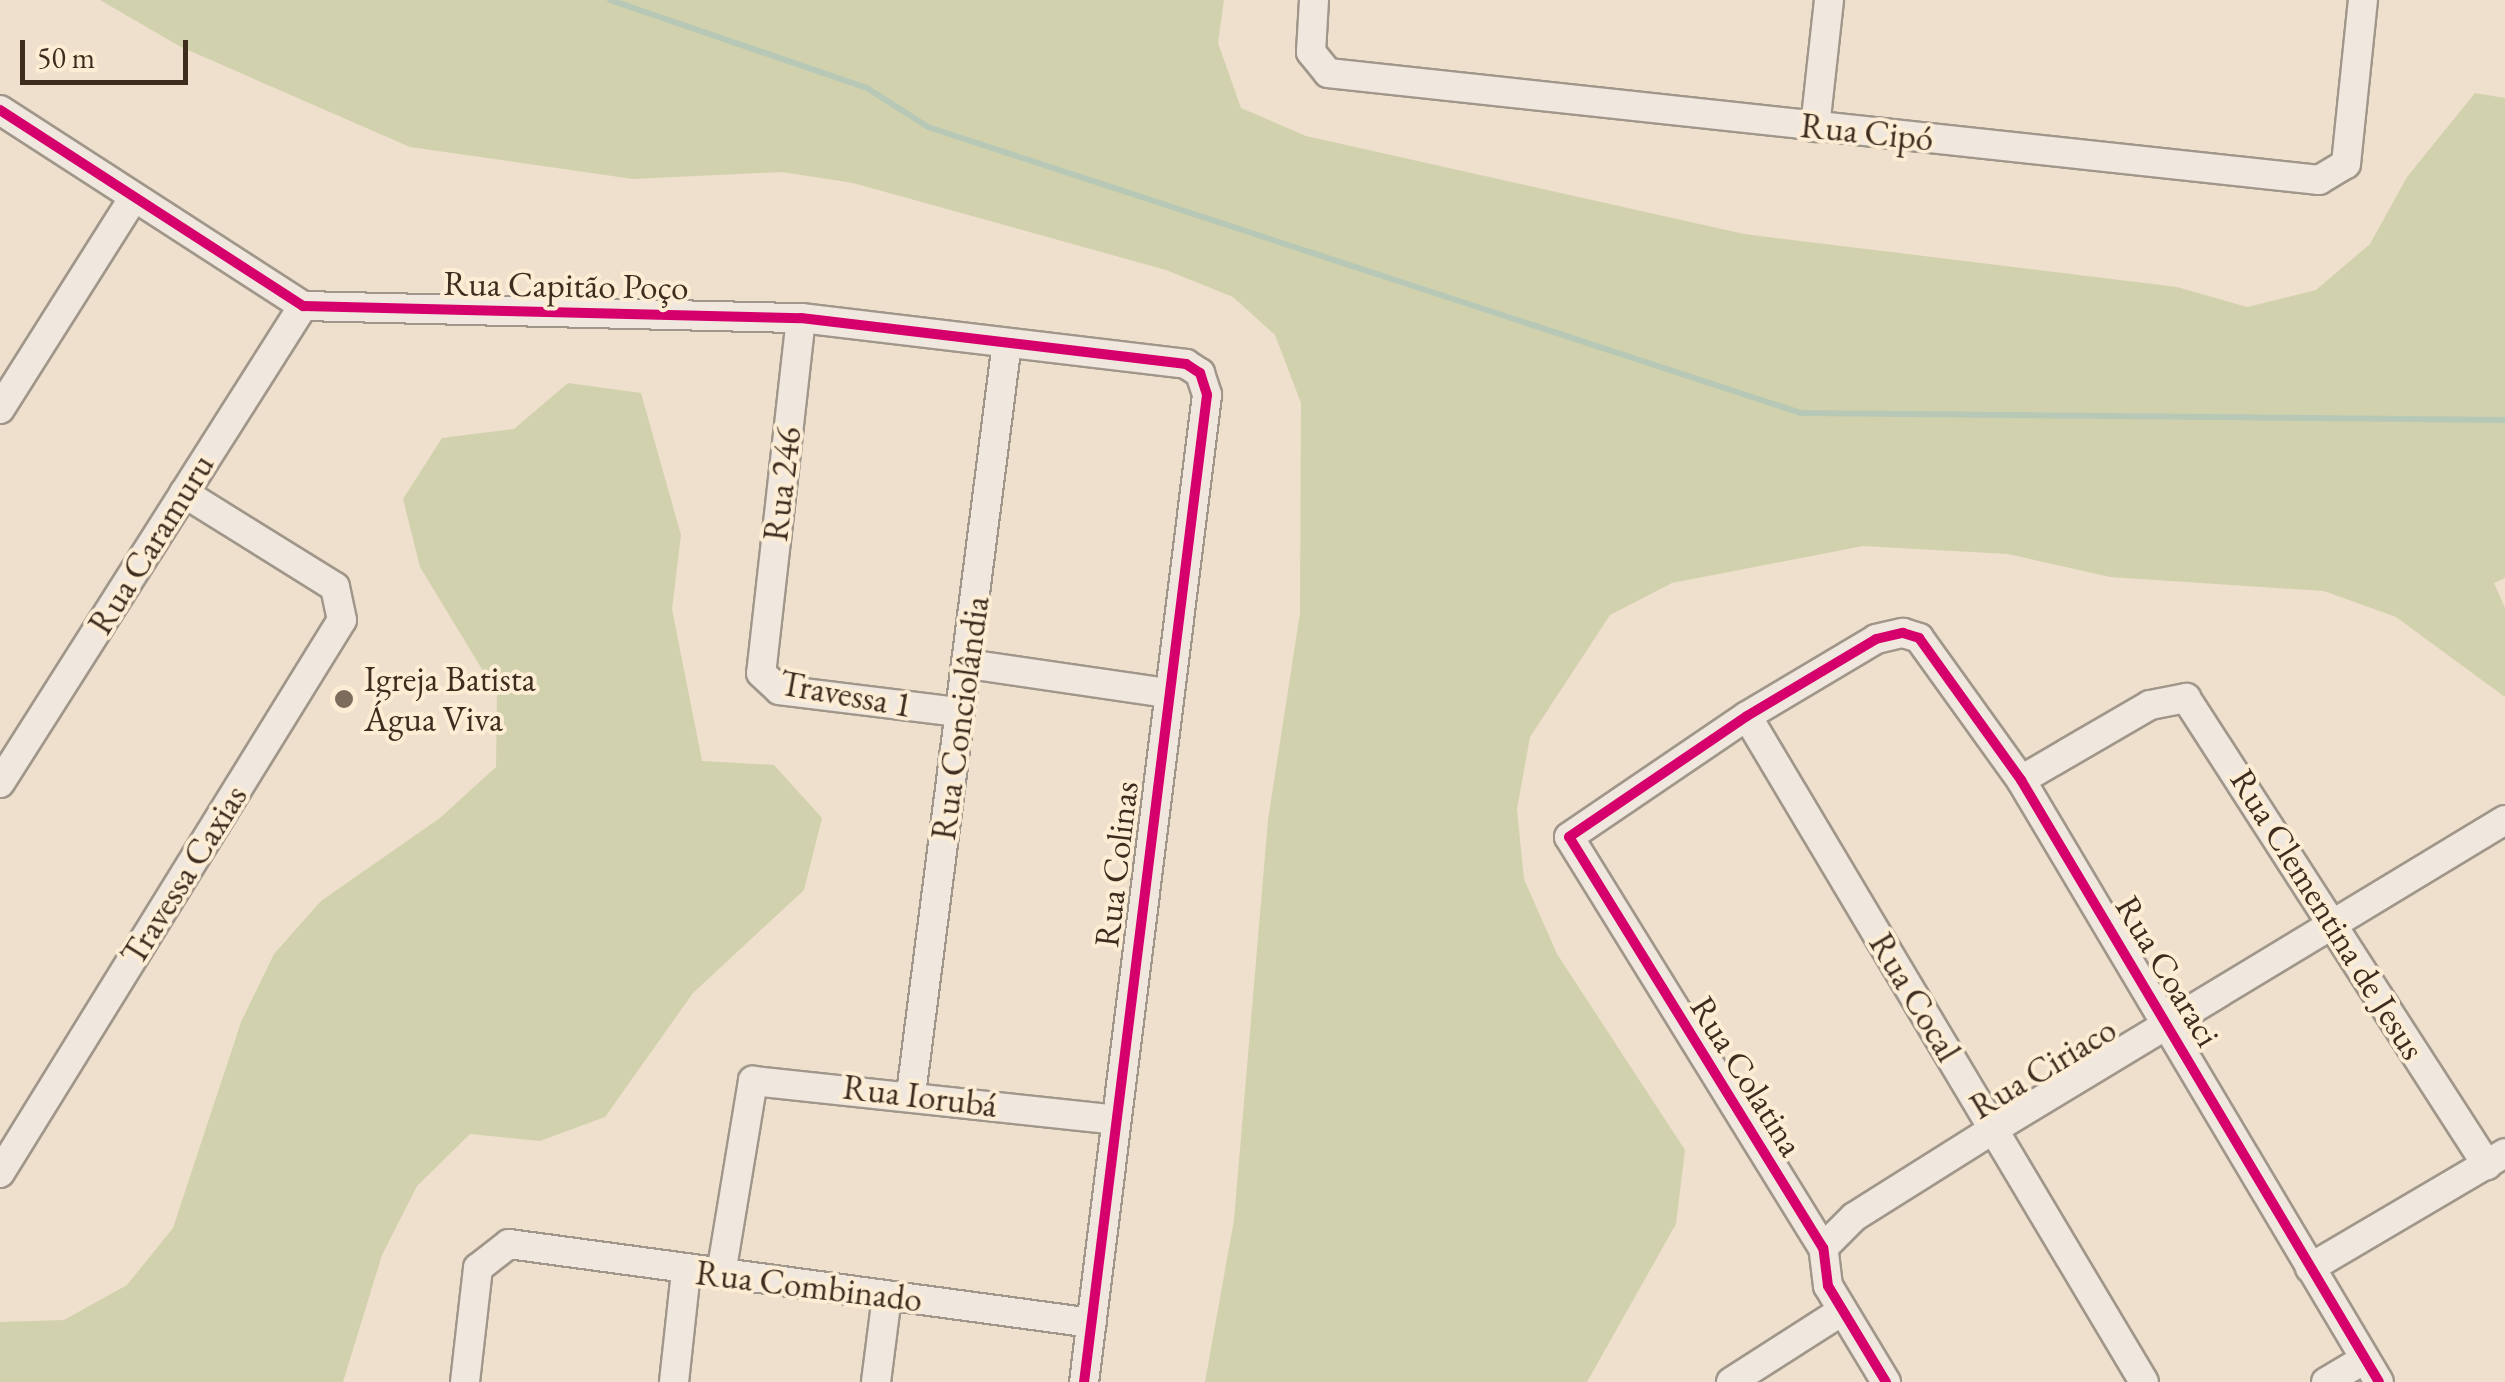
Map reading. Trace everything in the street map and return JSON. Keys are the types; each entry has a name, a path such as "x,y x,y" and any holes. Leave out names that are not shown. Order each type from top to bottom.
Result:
{"street":[{"name":"Rua Cipó","path":"1314,0 1314,60 1354,78 2319,180 2346,164 2364,0"},
{"path":"1815,127 1829,0"},
{"path":"0,110 133,200 303,306"},
{"path":"0,408 133,200"},
{"name":"Rua Capitão Poço","path":"303,306 801,318 1186,364"},
{"name":"Rua Caramuru","path":"0,783 303,306"},
{"name":"Rua 246","path":"762,651 801,318"},
{"name":"Rua Conciolândia","path":"911,1094 1007,343"},
{"name":"Rua Colinas","path":"1084,1382 1111,1119 1207,395 1186,364"},
{"name":"Travessa Caxias","path":"0,1173 342,620 344,599 324,578 184,493"},
{"name":"Rua Coaraci","path":"1747,716 1876,639 1919,638 2021,780 2372,1370"},
{"name":"Travessa 1","path":"762,651 761,673 779,690 959,712"},
{"path":"968,664 1166,693"},
{"name":"Rua Clementina de Jesus","path":"2021,780 2150,705 2177,695 2193,704 2334,922 2496,1159"},
{"name":"Rua Colatina","path":"1747,716 1595,811 1570,832 1574,856 1823,1248 1842,1311 1886,1382"},
{"name":"Rua Cocal","path":"1747,716 2144,1382"},
{"name":"Rua Ciriaco","path":"1823,1248 1854,1217 1994,1129 2505,820"},
{"name":"Rua Iorubá","path":"722,1274 744,1103 761,1079 1111,1119"},
{"path":"2310,1268 2496,1159"},
{"name":"Rua Combinado","path":"465,1382 478,1268 494,1249 528,1245 686,1271 1092,1323"},
{"path":"674,1382 686,1271"},
{"path":"876,1382 887,1296"},
{"path":"1731,1382 1842,1311"},
{"path":"2326,1382 2372,1370"}],"green space":[{"path":"100,0 1224,0 1218,43 1241,108 1306,136 1744,234 2177,287 2247,307 2316,290 2370,244 2407,177 2475,93 2505,98 2505,578 2494,583 2505,608 2505,697 2396,617 2324,591 2110,577 2008,554 1863,546 1672,583 1610,615 1530,737 1517,809 1524,879 1557,954 1685,1150 1676,1224 1587,1382 1205,1382 1234,1220 1268,820 1300,613 1301,403 1275,335 1233,297 1166,270 853,183 782,172 633,179 410,147 181,47"},
{"path":"568,383 641,393 681,535 672,609 702,761 774,765 822,818 804,890 693,993 605,1117 540,1141 470,1134 417,1186 382,1255 343,1382 0,1382 0,1322 64,1320 127,1285 173,1228 241,1022 274,954 321,901 440,818 496,767 497,694 420,567 403,499 442,438 514,429"}],"waterway":[{"path":"610,0 867,88 928,127 1801,413 2505,420"}],"cycle path":[{"path":"0,110 303,306 801,318 1186,364 1200,373 1207,395 1084,1382"},
{"path":"1886,1382 1828,1286 1823,1248 1569,837 1747,716 1876,639 1903,633 1919,638 2021,780 2379,1382"}],"place":[{"name":"Igreja Batista Água Viva","path":"344,699"}]}
